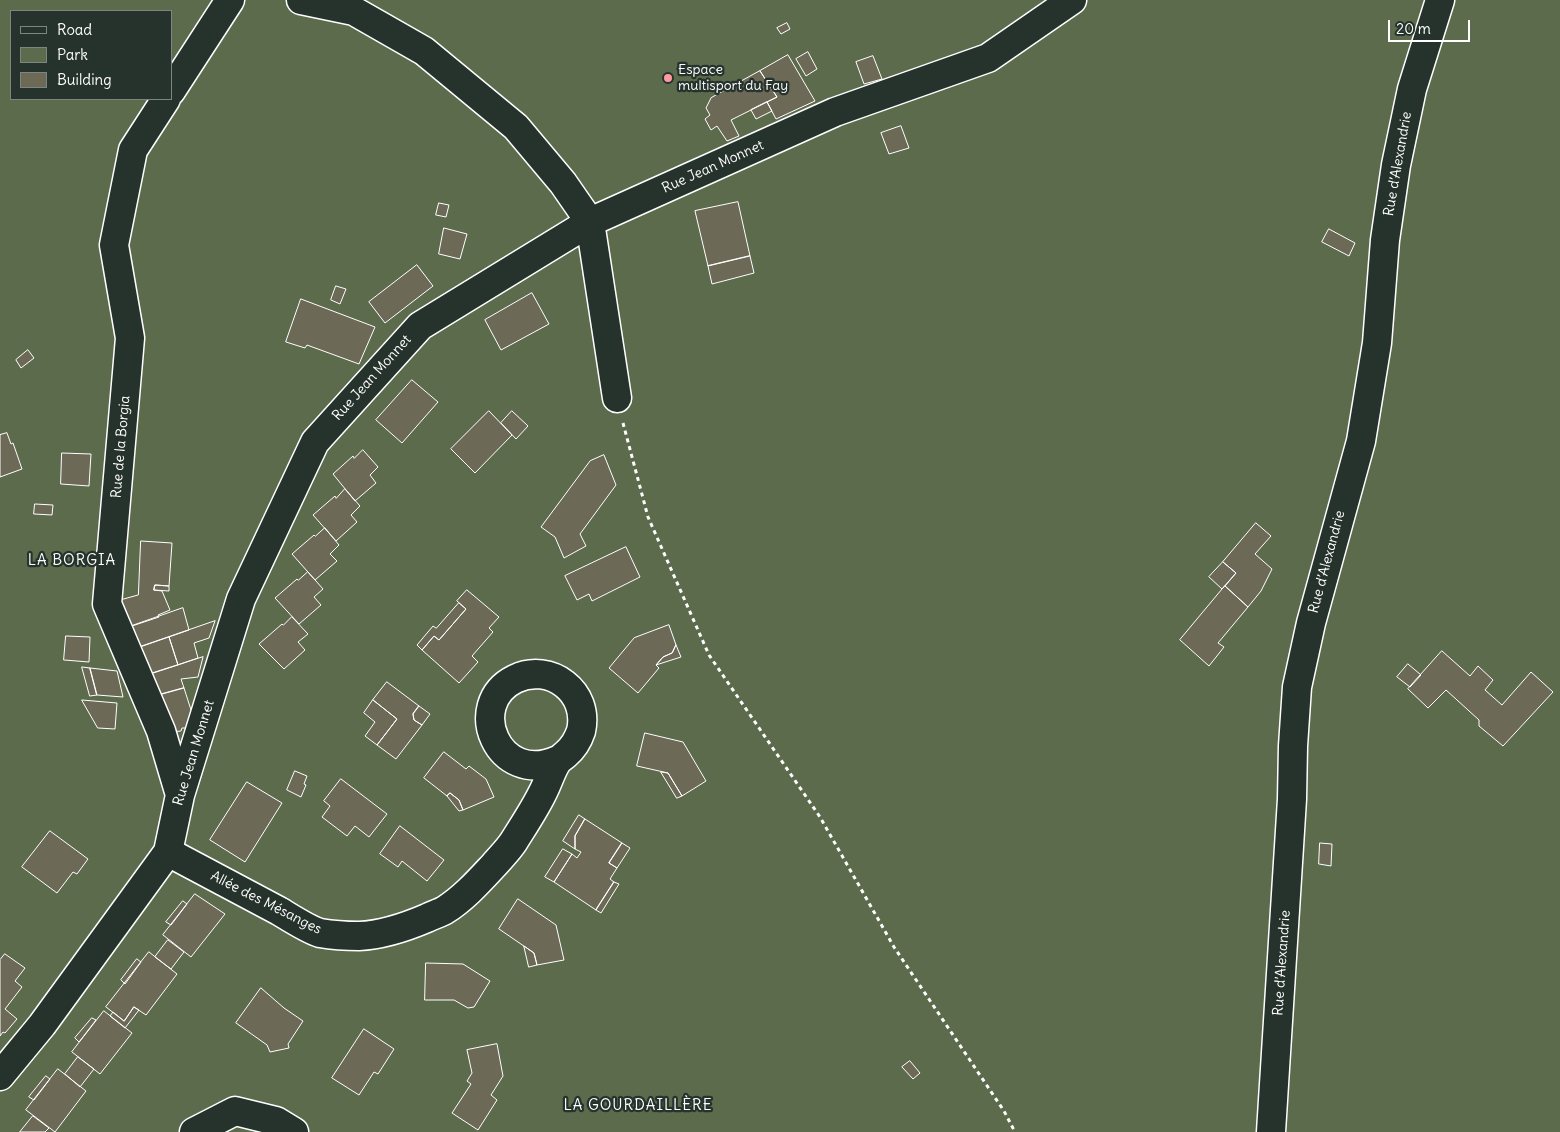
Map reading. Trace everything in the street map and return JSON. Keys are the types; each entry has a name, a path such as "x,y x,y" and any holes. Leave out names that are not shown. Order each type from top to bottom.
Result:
{"street":[{"path":"172,89 230,0"},
{"path":"301,0 354,11 424,51 516,127 563,183 590,222 617,398"},
{"name":"Rue Jean Monnet","path":"0,1076 42,1025 168,852 180,795 241,600 314,442 420,326 590,222 835,112 988,58 1072,0"},
{"name":"Rue d’Alexandrie","path":"1271,1132 1292,798 1297,686 1311,623 1361,441 1377,343 1385,240 1396,165 1412,90 1440,0"},
{"name":"Rue de la Borgia","path":"165,100 134,150 114,245 130,338 108,604 161,731 180,795"},
{"name":"Allée des Mésanges","path":"168,852 319,932 360,936 403,928 444,911 476,885 513,843 542,794 558,760"},
{"path":"194,1132 235,1111 276,1121 294,1132"}],"path":[{"path":"617,398 648,517 709,655 820,817 894,947 1004,1111 1015,1132"}],"green space":[{"path":"0,0 1560,0 1560,1132 0,1132"}],"building":[{"path":"787,23 790,29 781,34 777,28"},
{"path":"808,52 817,69 806,76 796,59"},
{"path":"788,55 815,101 776,119 767,102 777,97 760,71"},
{"path":"873,56 882,79 864,84 856,62"},
{"path":"760,71 777,97 731,120 739,136 727,141 717,126 711,130 705,119 710,115 706,108 711,98"},
{"path":"767,102 772,111 756,119 751,110"},
{"path":"901,126 909,148 889,154 881,133"},
{"path":"738,202 750,256 708,266 695,211"},
{"path":"439,203 449,205 446,217 436,215"},
{"path":"444,228 467,234 460,259 439,254"},
{"path":"1329,229 1355,243 1349,256 1322,242"},
{"path":"750,256 754,273 712,284 708,266"},
{"path":"417,265 433,286 385,323 369,302"},
{"path":"336,286 346,289 340,304 331,300"},
{"path":"532,293 549,324 501,350 485,320"},
{"path":"301,299 375,327 359,364 307,345 305,348 286,342"},
{"path":"28,350 34,358 21,368 16,360"},
{"path":"412,380 438,402 402,443 376,420"},
{"path":"489,411 512,435 475,473 451,449"},
{"path":"512,411 528,426 516,439 501,423"},
{"path":"7,433 11,444 13,443 22,469 0,477 0,435"},
{"path":"363,450 378,467 370,475 376,483 355,501 333,474 353,456 354,458"},
{"path":"62,453 91,454 89,486 61,484"},
{"path":"604,455 616,485 580,534 586,546 564,558 555,537 541,527 590,461"},
{"path":"345,489 360,506 351,515 357,522 336,541 313,515"},
{"path":"35,504 53,505 52,515 34,514"},
{"path":"1256,523 1271,536 1255,554 1272,569 1261,591 1248,607 1225,586 1236,573 1223,562"},
{"path":"325,528 339,545 330,554 337,561 315,580 292,554"},
{"path":"141,541 172,543 169,586 155,585 154,590 162,591 170,610 158,615 159,617 129,627 120,600 138,595"},
{"path":"626,547 640,577 592,601 589,594 577,600 565,576"},
{"path":"1223,562 1236,573 1222,589 1209,577"},
{"path":"308,572 323,589 314,597 321,605 299,624 275,598"},
{"path":"155,585 169,586 169,591 154,590"},
{"path":"1225,586 1248,607 1218,643 1224,647 1209,666 1180,640"},
{"path":"467,590 499,617 489,628 493,632 472,656 478,662 459,683 422,650 434,636 439,640 466,609 457,601"},
{"path":"459,603 466,609 439,640 434,636 422,650 417,645 433,626 436,628"},
{"path":"183,608 189,630 137,648 129,627"},
{"path":"292,617 308,634 298,642 305,650 284,669 259,644"},
{"path":"215,621 209,638 194,643 198,658 178,665 169,637"},
{"path":"669,625 676,645 672,653 663,657 656,665 659,668 638,693 609,668 634,638"},
{"path":"66,636 90,637 89,662 64,660"},
{"path":"169,637 178,665 147,675 137,648"},
{"path":"676,645 681,657 656,665 663,657 672,653"},
{"path":"1442,651 1470,676 1478,666 1493,680 1485,690 1502,705 1531,672 1553,692 1503,746 1479,726 1479,720 1446,690 1428,708 1408,689"},
{"path":"203,657 198,677 181,679 184,688 155,696 147,675"},
{"path":"1408,664 1421,675 1410,687 1397,677"},
{"path":"82,667 90,668 97,695 90,696"},
{"path":"90,668 117,671 123,697 97,695"},
{"path":"387,682 419,706 413,714 414,720 422,725 396,759 377,745 397,719 373,700"},
{"path":"184,688 192,713 188,728 171,732 155,696"},
{"path":"82,700 117,703 115,729 98,728"},
{"path":"373,700 397,719 377,745 365,736 375,722 364,713"},
{"path":"419,706 430,714 422,725 414,720 413,714"},
{"path":"645,733 683,742 706,781 682,796 668,773 637,766"},
{"path":"444,752 466,769 469,766 486,779 494,797 463,810 459,800 450,793 447,796 424,778"},
{"path":"295,771 307,776 304,784 306,785 301,797 287,790"},
{"path":"661,772 668,773 682,796 677,798"},
{"path":"341,779 387,814 369,837 355,826 347,836 322,817 330,806 324,801"},
{"path":"247,782 282,803 245,862 210,840"},
{"path":"450,793 459,800 463,810 459,811 447,796"},
{"path":"579,815 585,819 575,836 575,849 563,841"},
{"path":"585,819 622,843 609,863 617,868 610,879 614,882 596,910 554,882 572,854 577,858 581,852 575,849 575,836"},
{"path":"400,826 444,860 427,881 402,861 398,867 380,854"},
{"path":"50,831 88,859 77,874 73,872 57,893 22,867"},
{"path":"622,843 630,848 617,868 609,863"},
{"path":"1320,843 1332,844 1331,866 1319,864"},
{"path":"563,849 572,854 554,882 545,877"},
{"path":"614,882 619,884 601,913 596,910"},
{"path":"195,894 225,914 191,957 163,935"},
{"path":"518,899 556,925 564,960 537,965 534,953 499,929"},
{"path":"183,901 187,904 171,925 166,922"},
{"path":"168,940 184,952 171,969 155,957"},
{"path":"524,946 534,953 537,965 529,967"},
{"path":"149,952 177,974 146,1015 134,1007 124,1021 106,1007"},
{"path":"5,954 25,968 15,981 22,987 5,1009 17,1019 0,1036 0,960"},
{"path":"137,959 141,962 125,984 121,980"},
{"path":"426,963 463,964 490,981 474,1007 468,1008 454,1000 425,1000"},
{"path":"261,988 284,1008 303,1021 288,1044 289,1048 270,1052 267,1045 236,1023"},
{"path":"134,1007 139,1010 125,1028 110,1016 113,1012 124,1021"},
{"path":"104,1011 132,1033 100,1074 72,1052"},
{"path":"92,1018 96,1020 79,1042 75,1038"},
{"path":"364,1029 394,1049 378,1074 374,1072 359,1095 332,1078"},
{"path":"497,1044 503,1076 491,1095 497,1100 478,1130 452,1113 471,1084 467,1081 472,1073 467,1050"},
{"path":"78,1057 94,1069 80,1087 65,1074"},
{"path":"910,1061 920,1073 913,1079 902,1067"},
{"path":"58,1069 86,1091 55,1132 26,1110"},
{"path":"46,1076 50,1079 34,1100 29,1097"},
{"path":"33,1116 49,1128 45,1132 20,1132"}],"place":[{"name":"Espace multisport du Fay","path":"668,78"}],"district":[{"name":"LA BORGIA","path":"72,561"},
{"name":"LA GOURDAILLÈRE","path":"638,1106"}]}
